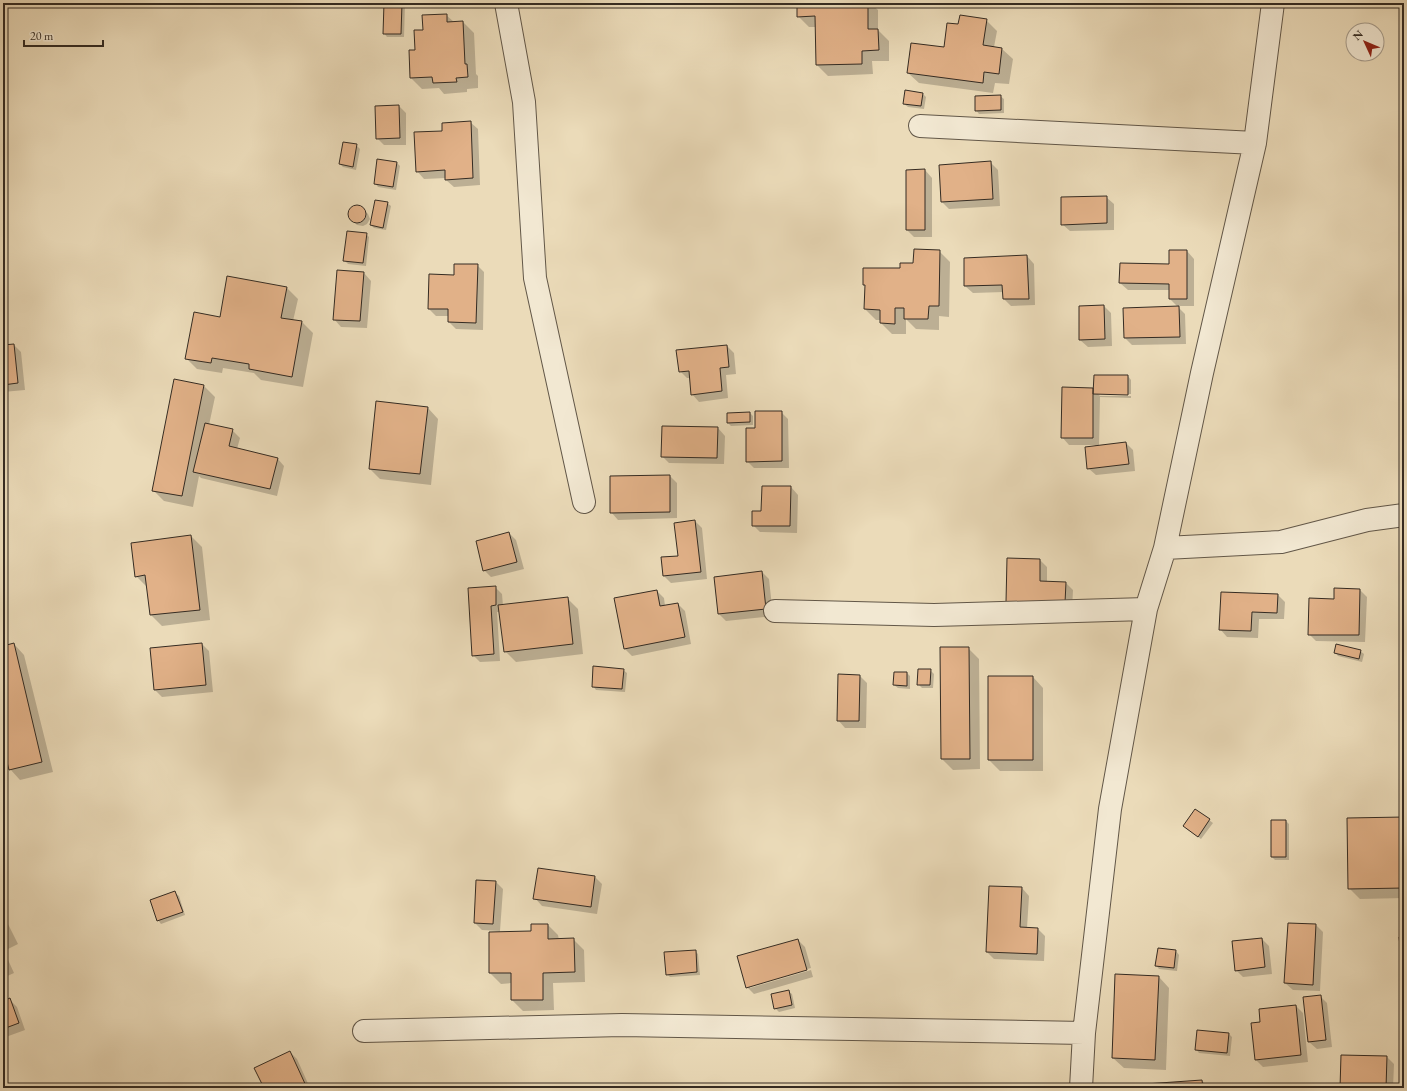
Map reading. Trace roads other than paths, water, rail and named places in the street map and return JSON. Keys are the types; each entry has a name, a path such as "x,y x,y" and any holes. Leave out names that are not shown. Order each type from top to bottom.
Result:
{"street":[{"path":"506,3 524,102 535,278 584,502"},
{"path":"1081,1088 1084,1033 1110,809 1146,608 1165,548 1201,380 1255,143 1273,3"},
{"path":"920,126 1255,143"},
{"path":"1165,548 1281,542 1367,520 1404,515"},
{"path":"775,611 934,615 1146,608"},
{"path":"364,1031 622,1025 1084,1033"}]}
